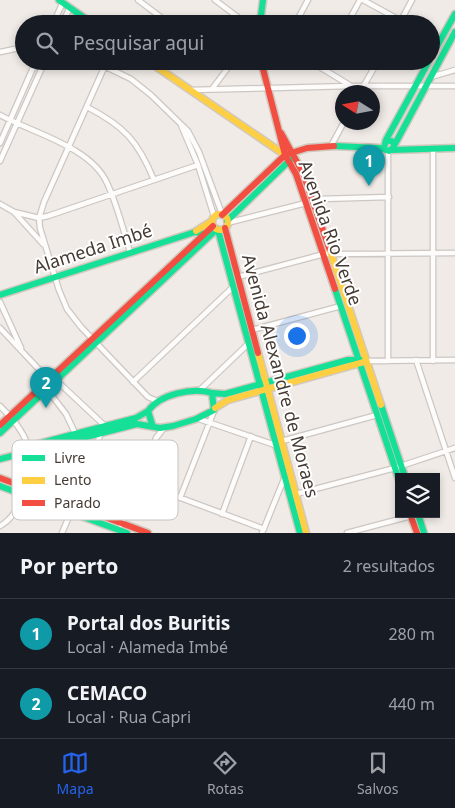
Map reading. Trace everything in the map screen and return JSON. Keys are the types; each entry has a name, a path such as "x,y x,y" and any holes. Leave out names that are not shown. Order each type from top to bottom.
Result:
{"main road":[{"path":"261,15 263,0"},
{"path":"61,1 81,15"},
{"path":"440,41 455,14"},
{"path":"440,60 454,36"},
{"name":"Avenida Rio Verde","path":"161,70 290,156 310,202 328,255 377,415 402,473"},
{"path":"263,70 281,133 290,156"},
{"path":"388,146 424,70"},
{"path":"388,146 434,70"},
{"path":"93,340 215,225 222,214 290,156 302,149 388,146 455,148"},
{"path":"0,433 11,417 205,234 215,225 227,224 290,156"},
{"path":"222,214 227,224"},
{"name":"Avenida Alexandre de Moraes","path":"227,224 252,330 263,387 300,533"},
{"name":"Avenida Alexandre de Moraes","path":"215,225 248,344 263,387"},
{"name":"Alameda Imbé","path":"0,295 215,225"},
{"name":"Alameda Imbé","path":"195,232 205,234"},
{"name":"Avenida Rio Verde","path":"328,255 341,306 398,467 398,473"},
{"path":"62,440 104,425 136,418 152,406 201,389 225,394 263,387 361,362"},
{"path":"0,425 46,388 52,379"},
{"path":"75,436 101,433 137,424 164,428 197,419 209,414 228,400 263,387"},
{"path":"211,392 214,409"},
{"path":"152,406 154,426"},
{"name":"Avenida Alexandre de Moraes","path":"278,443 296,494 306,533"},
{"path":"0,478 12,482"},
{"path":"0,486 12,490"},
{"path":"414,518 417,533"},
{"path":"415,518 424,533"},
{"path":"100,520 127,533"},
{"path":"120,529 148,533"}],"street":[{"path":"138,0 158,15"},
{"path":"215,0 235,15"},
{"path":"300,15 308,0"},
{"path":"352,15 361,0 388,15"},
{"path":"404,15 412,0"},
{"path":"56,15 61,1"},
{"path":"66,15 70,7"},
{"path":"0,52 15,49"},
{"path":"0,142 32,70"},
{"path":"0,162 41,70"},
{"path":"103,70 39,218 44,245 67,309 93,340 148,397 152,406"},
{"name":"Avenida Alexandre de Moraes","path":"116,70 151,94 188,131 200,152 222,214"},
{"path":"212,89 226,70"},
{"path":"326,70 349,85"},
{"path":"365,85 373,70"},
{"path":"430,77 455,70"},
{"path":"190,90 335,86"},
{"path":"380,86 455,86"},
{"path":"87,107 112,120 131,138 145,158 154,180"},
{"path":"0,115 85,156 99,169 112,195 130,252"},
{"name":"Avenida Alexandre de Moraes","path":"181,125 198,165 215,225"},
{"path":"330,148 340,130"},
{"path":"388,146 388,361"},
{"path":"432,148 434,253 433,361"},
{"path":"0,204 14,212 39,218 198,165"},
{"path":"227,224 320,199 389,197"},
{"path":"14,212 44,245"},
{"path":"238,277 328,255 455,253"},
{"path":"133,382 233,287"},
{"path":"0,302 24,353"},
{"path":"252,330 341,306"},
{"path":"0,328 24,353 104,425"},
{"path":"201,389 248,344"},
{"path":"416,360 455,478"},
{"path":"361,362 455,360"},
{"path":"211,392 213,379"},
{"path":"46,388 66,414 76,440"},
{"path":"0,406 11,417 24,440"},
{"path":"214,409 211,422 180,498 263,531 285,477"},
{"path":"197,419 278,443 377,415"},
{"path":"154,426 156,438"},
{"path":"156,438 164,428"},
{"path":"98,440 101,433"},
{"path":"222,514 251,436"},
{"path":"296,494 398,467 455,448"},
{"path":"0,526 12,515"},
{"path":"347,533 402,518"},
{"path":"62,533 68,520"}],"traffic: fast":[{"path":"59,0 80,15"},
{"path":"261,15 263,0"},
{"path":"440,41 455,14"},
{"path":"440,60 455,32"},
{"path":"386,140 424,70"},
{"path":"395,144 435,70"},
{"path":"334,146 380,148 389,151 394,147 394,142 386,140 384,148"},
{"path":"392,150 455,148"},
{"path":"227,221 292,158"},
{"path":"0,433 217,229"},
{"path":"218,230 300,533"},
{"path":"0,295 195,232 205,234"},
{"path":"335,289 397,473"},
{"path":"212,393 225,394 348,360 363,360"},
{"path":"74,440 137,424 160,428 196,419 214,410 212,393 204,391 177,393 160,400 148,411 152,424"},
{"path":"381,405 404,473"},
{"path":"52,440 136,418 148,411"},
{"path":"0,459 12,456"},
{"path":"0,486 12,490"},
{"path":"419,518 424,533"},
{"path":"92,520 127,533"}],"traffic: slow":[{"path":"161,70 285,155"},
{"path":"220,214 226,216 228,222 226,228 220,230 214,228 212,222 214,216 220,214"},
{"path":"196,231 212,221"},
{"path":"329,248 381,405"},
{"path":"258,353 306,533"},
{"path":"215,408 228,400 364,362"}],"traffic: jam":[{"path":"263,70 285,155 296,174 335,289"},
{"path":"281,133 303,173 329,248"},
{"path":"222,215 285,155 307,148 334,146"},
{"path":"0,425 213,226"},
{"path":"225,228 258,353"},
{"path":"0,478 12,482"},
{"path":"411,518 417,533"},
{"path":"113,520 148,533"}],"place":[{"name":"Portal dos Buritis","path":"369,186"},
{"name":"CEMACO","path":"46,408"}]}
